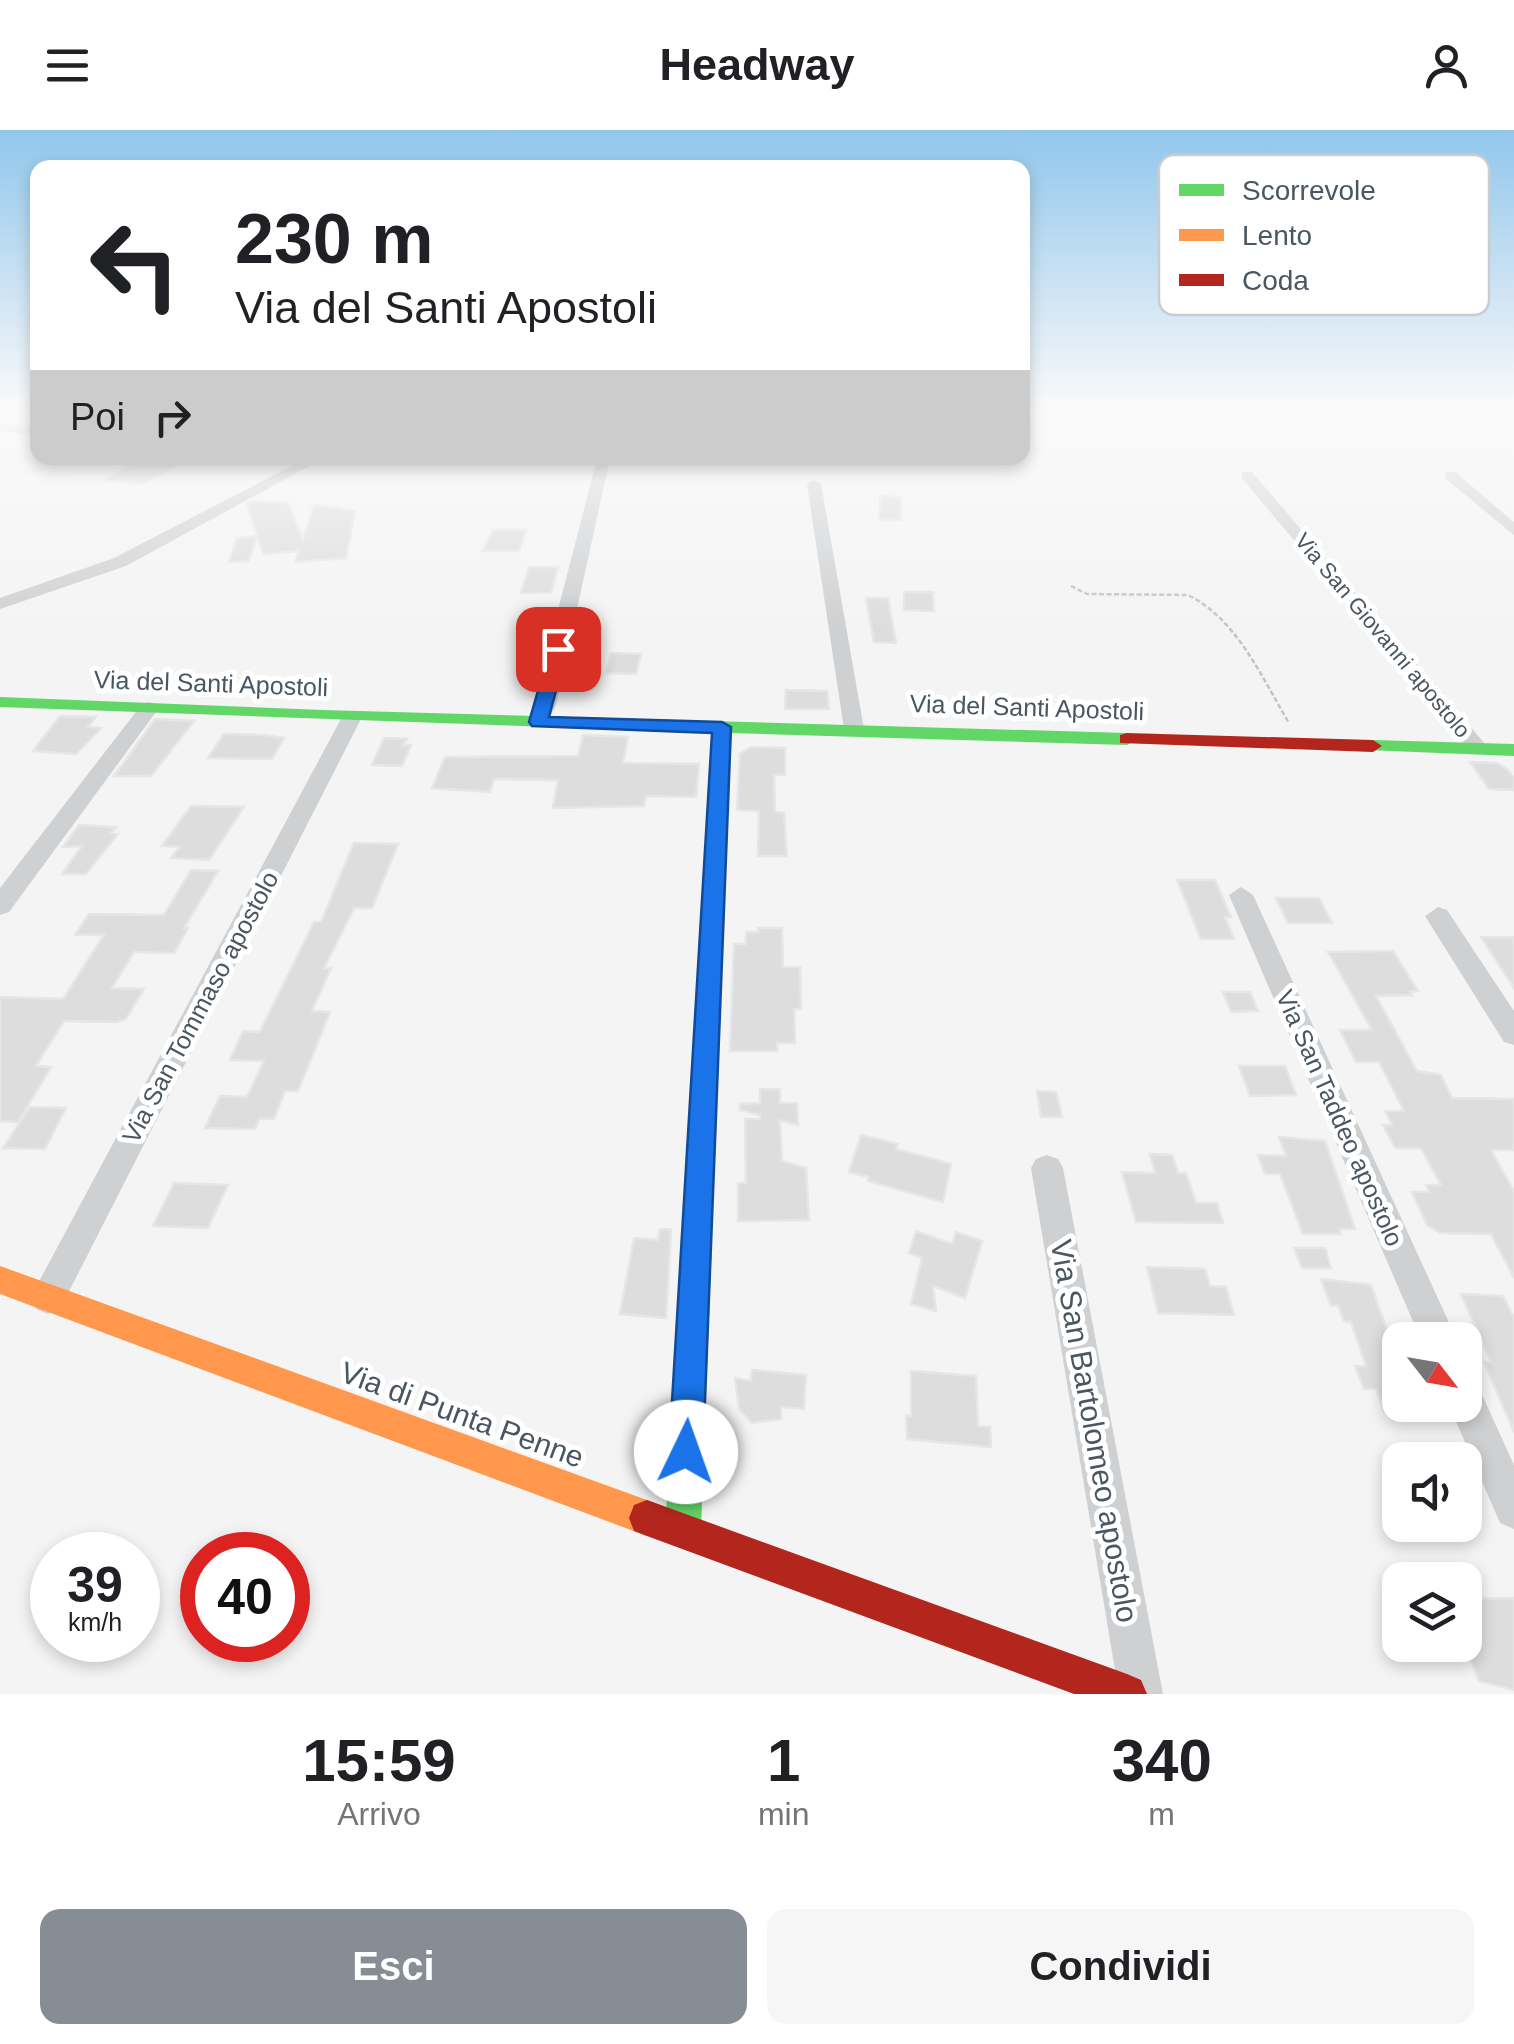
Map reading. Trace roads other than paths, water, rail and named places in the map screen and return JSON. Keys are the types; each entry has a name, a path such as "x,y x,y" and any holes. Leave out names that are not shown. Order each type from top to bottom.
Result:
{"street":[{"path":"0,604 120,562 273,481"},
{"path":"539,722 599,481"},
{"name":"Via San Giovanni apostolo","path":"1252,481 1479,749"},
{"path":"1456,481 1514,530"},
{"path":"814,484 854,729"},
{"name":"Via del Santi Apostoli","path":"0,702 352,717 1514,750"},
{"path":"0,906 149,708"},
{"name":"Via San Tommaso apostolo","path":"48,1298 352,717"},
{"path":"682,1528 722,727"},
{"name":"Via San Taddeo apostolo","path":"1241,895 1431,1322"},
{"path":"1438,916 1514,1034"},
{"name":"Via San Bartolomeo apostolo","path":"1047,1168 1140,1694"},
{"name":"Via di Punta Penne","path":"0,1280 1128,1694"},
{"path":"1476,1422 1514,1509"}]}
